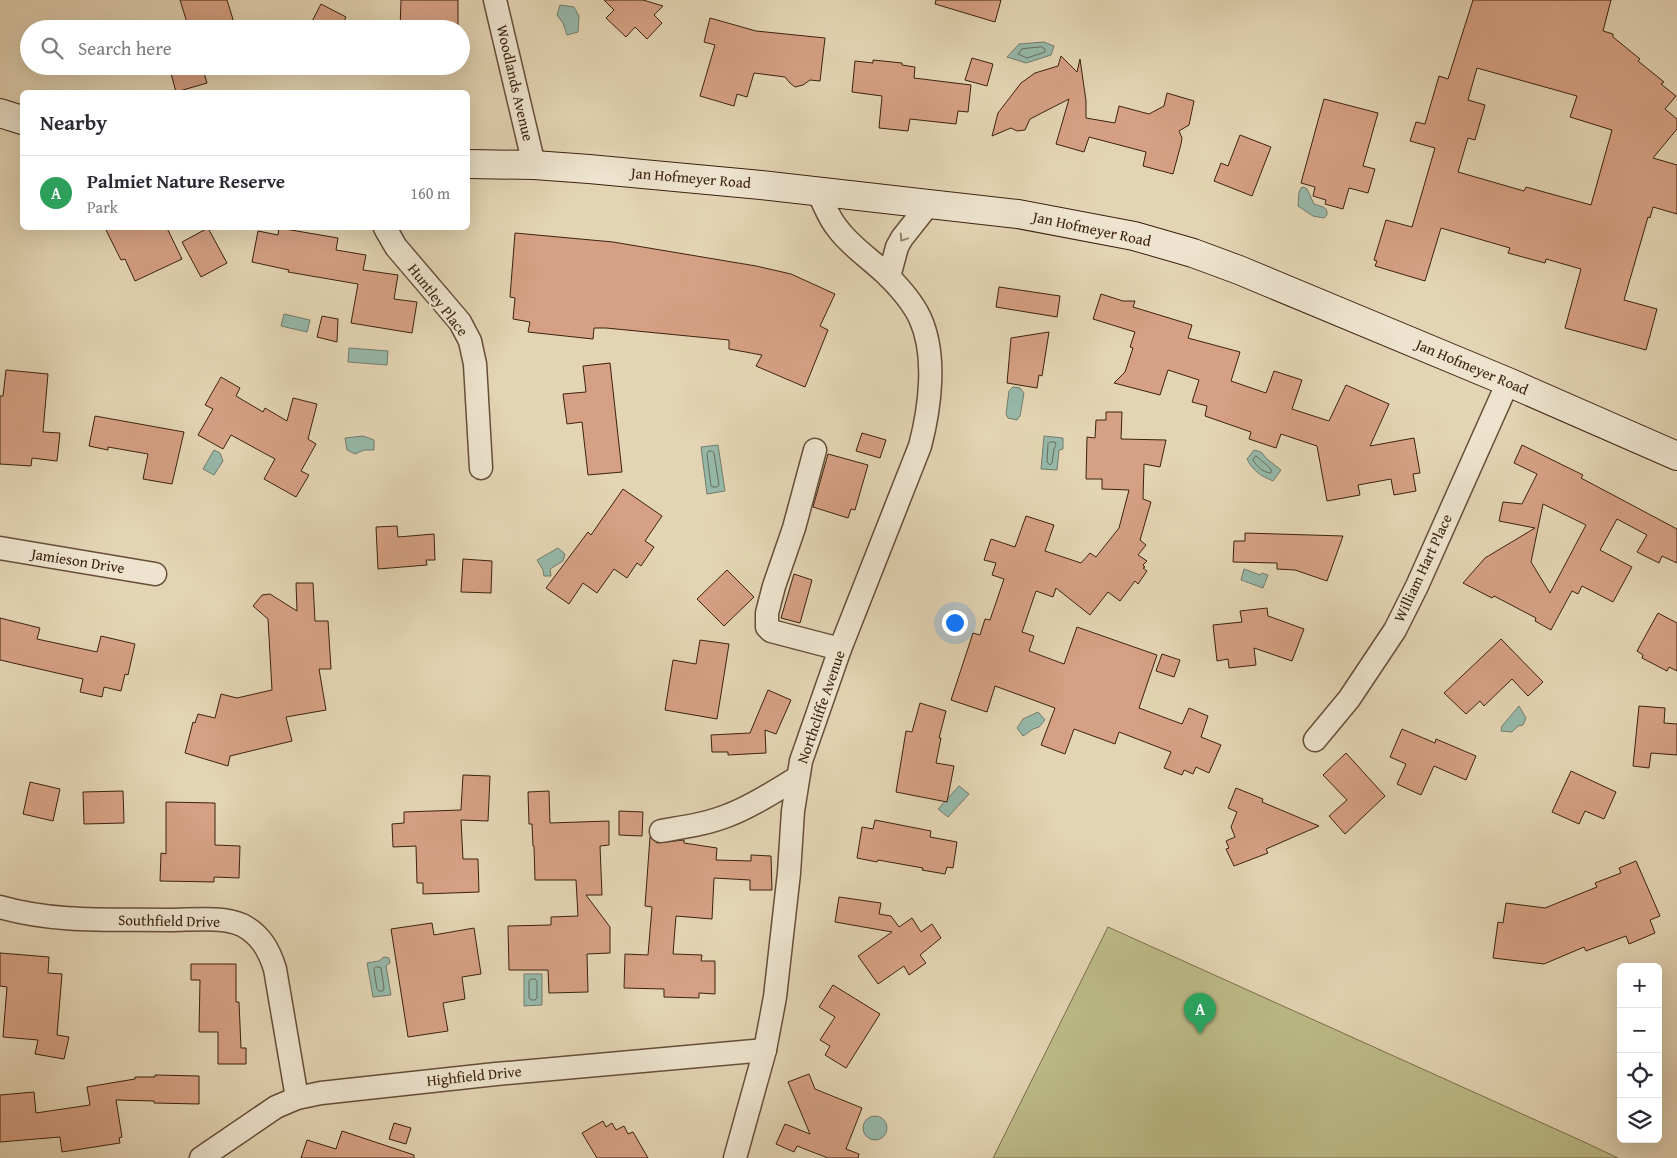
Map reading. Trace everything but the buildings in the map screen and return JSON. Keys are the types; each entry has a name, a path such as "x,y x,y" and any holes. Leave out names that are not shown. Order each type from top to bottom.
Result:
{"street":[{"name":"Woodlands Avenue","path":"495,0 534,165"},
{"path":"0,113 20,119"},
{"name":"Jan Hofmeyer Road","path":"470,164 534,165 670,176 929,204 1018,214 1134,236 1193,253 1239,270 1508,382 1677,456"},
{"name":"Northcliffe Avenue","path":"735,1158 765,1050 780,962 797,778 809,735 840,649 920,446 926,424 930,381 930,360 925,333 914,307 889,277 836,228 818,192"},
{"path":"889,277 894,254 899,242 929,204"},
{"name":"Huntley Place","path":"386,230 396,247 460,322 470,340 475,364 480,468"},
{"name":"William Hart Place","path":"1314,740 1349,699 1395,630 1417,586 1508,382"},
{"path":"815,450 794,528 774,586 767,613 767,627 771,630 840,649"},
{"name":"Jamieson Drive","path":"0,548 155,574"},
{"path":"661,831 696,825 728,816 753,804 797,778"},
{"name":"Southfield Drive","path":"0,907 53,918 213,920 240,924 253,931 269,952 275,969 297,1098"},
{"name":"Highfield Drive","path":"200,1158 276,1107 297,1098 321,1093 476,1076 765,1050"}],"shaded area":[{"path":"1108,927 1582,1141 1618,1158 993,1158"}],"water":[{"path":"560,5 574,7 579,16 578,32 567,35 563,23 557,15"},
{"path":"1044,42 1054,46 1051,55 1026,63 1007,57 1019,44"},
{"path":"1304,187 1307,189 1314,204 1324,207 1326,210 1327,215 1324,218 1313,216 1298,206 1299,192"},
{"path":"284,314 310,320 307,332 281,326"},
{"path":"349,348 388,351 387,365 348,362"},
{"path":"1013,387 1020,388 1024,393 1020,416 1017,420 1008,418 1006,414 1009,391"},
{"path":"363,436 374,440 374,450 364,450 355,454 347,450 345,438"},
{"path":"1044,436 1063,438 1063,449 1059,450 1057,470 1041,469"},
{"path":"718,445 725,491 707,494 701,447"},
{"path":"214,450 220,453 223,461 214,475 203,469"},
{"path":"1254,450 1261,452 1281,470 1273,481 1258,473 1249,463 1247,459"},
{"path":"558,548 565,554 563,561 550,569 551,576 544,576 537,560"},
{"path":"1244,569 1260,575 1262,573 1268,575 1263,588 1241,580"},
{"path":"1519,706 1526,718 1523,725 1518,726 1512,732 1501,731 1502,726"},
{"path":"1038,712 1045,720 1039,727 1023,736 1017,728 1023,719"},
{"path":"959,786 969,794 948,817 938,809"},
{"path":"384,957 389,958 390,963 386,966 391,995 373,997 367,963 379,961"},
{"path":"524,974 542,974 542,1005 524,1006"},
{"path":"875,1116 880,1117 886,1123 886,1133 880,1139 875,1140 870,1139 864,1133 863,1128 864,1123 870,1117"}],"place":[{"name":"Palmiet Nature Reserve","path":"1200,1034"}]}
